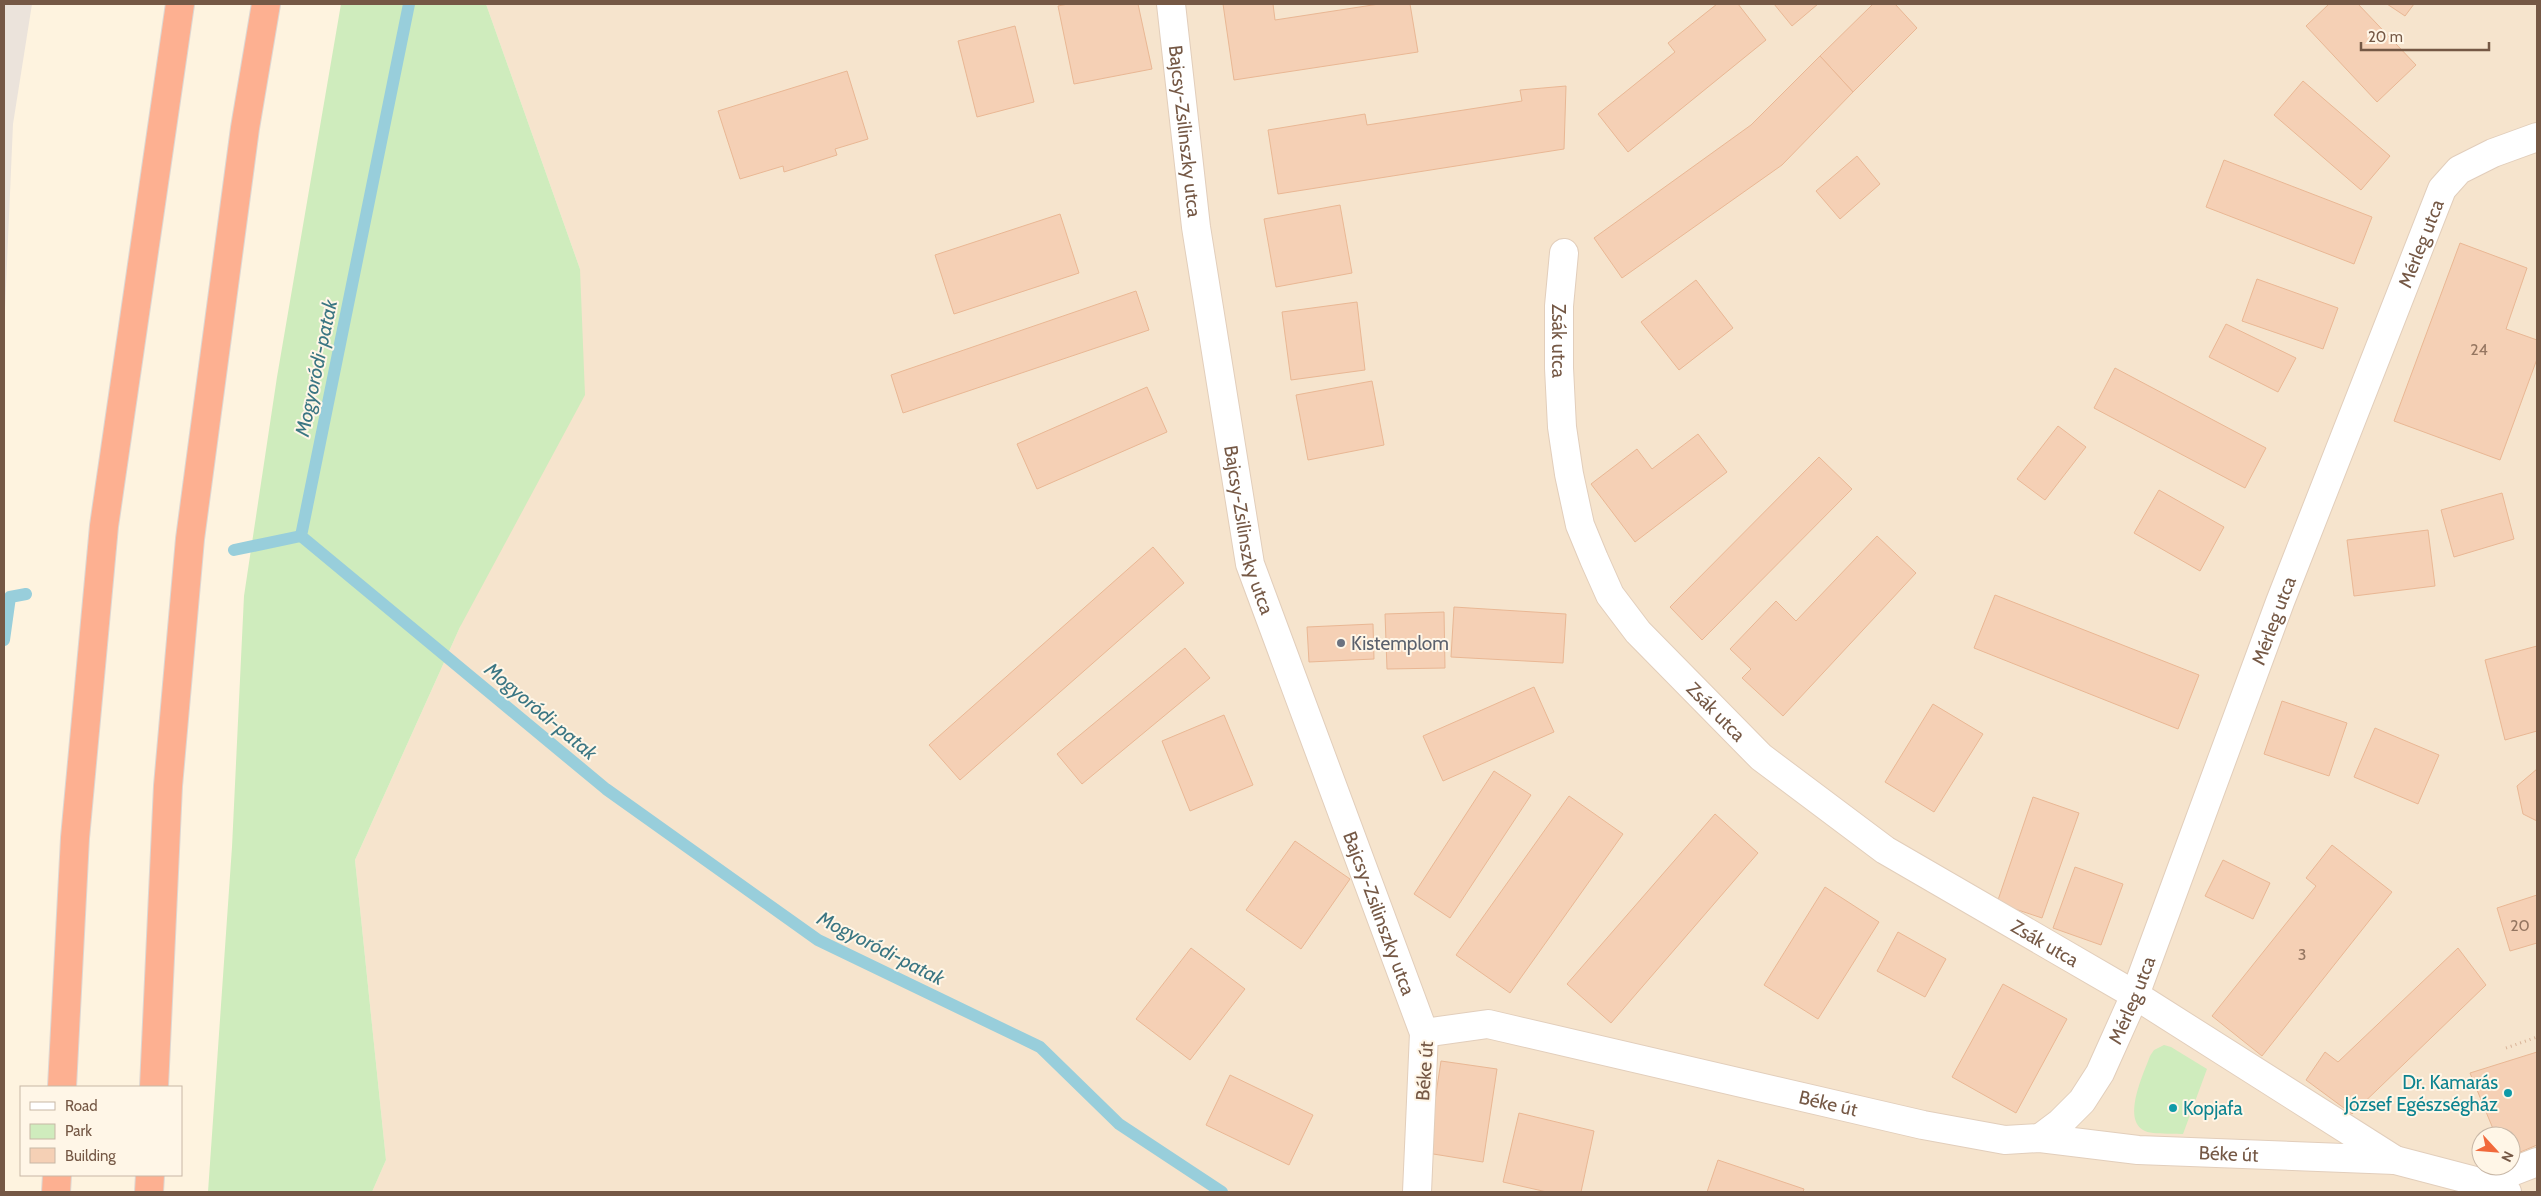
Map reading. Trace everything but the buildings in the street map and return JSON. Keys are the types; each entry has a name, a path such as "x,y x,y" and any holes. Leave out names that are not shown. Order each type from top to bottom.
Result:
{"highway":[{"path":"62,1086 75,838 104,526 180,4"},
{"path":"154,1086 168,786 190,539 245,128 266,4"},
{"path":"56,1192 57,1176"},
{"path":"150,1176 150,1192"}],"street":[{"name":"Bajcsy-Zsilinszky utca","path":"1171,4 1196,226 1250,564 1424,1033"},
{"name":"Mérleg utca","path":"2040,1138 2060,1123 2082,1101 2100,1073 2135,996 2280,602 2442,189 2459,170 2493,153 2537,137"},
{"name":"Zsák utca","path":"1564,252 1559,306 1559,368 1562,427 1569,474 1580,525 1594,559 1610,595 1638,632 1761,757 1885,850 2135,996"},
{"name":"Béke út","path":"2135,996 2395,1160"},
{"name":"Béke út","path":"1417,1192 1424,1033 1488,1024 1923,1125 2005,1140 2040,1138 2138,1150 2395,1160 2495,1188"},
{"path":"2495,1188 2537,1162"}],"path":[{"path":"2506,1048 2537,1038"}],"shaded area":[{"path":"4,4 32,4 13,124 4,332"},
{"path":"486,4 2537,4 2537,1192 372,1192 386,1160 355,860 460,627 580,269"}],"green space":[{"path":"341,4 486,4 580,269 585,395 460,627 355,860 386,1160 372,1192 208,1192 232,847 244,596 277,377"},
{"path":"2164,1045 2171,1047 2207,1069 2183,1134 2145,1131 2138,1125 2135,1117 2136,1096 2150,1056 2154,1050"}],"waterway":[{"name":"Mogyoródi-patak","path":"409,4 301,536 606,789 818,940 1040,1047 1119,1124 1222,1192"},
{"path":"234,550 301,536"},
{"path":"4,640 10,597 26,594"}],"place":[{"name":"Kistemplom","path":"1341,643"},
{"name":"Dr. Kamarás József Egészségház","path":"2508,1093"},
{"name":"Kopjafa","path":"2173,1108"}]}
